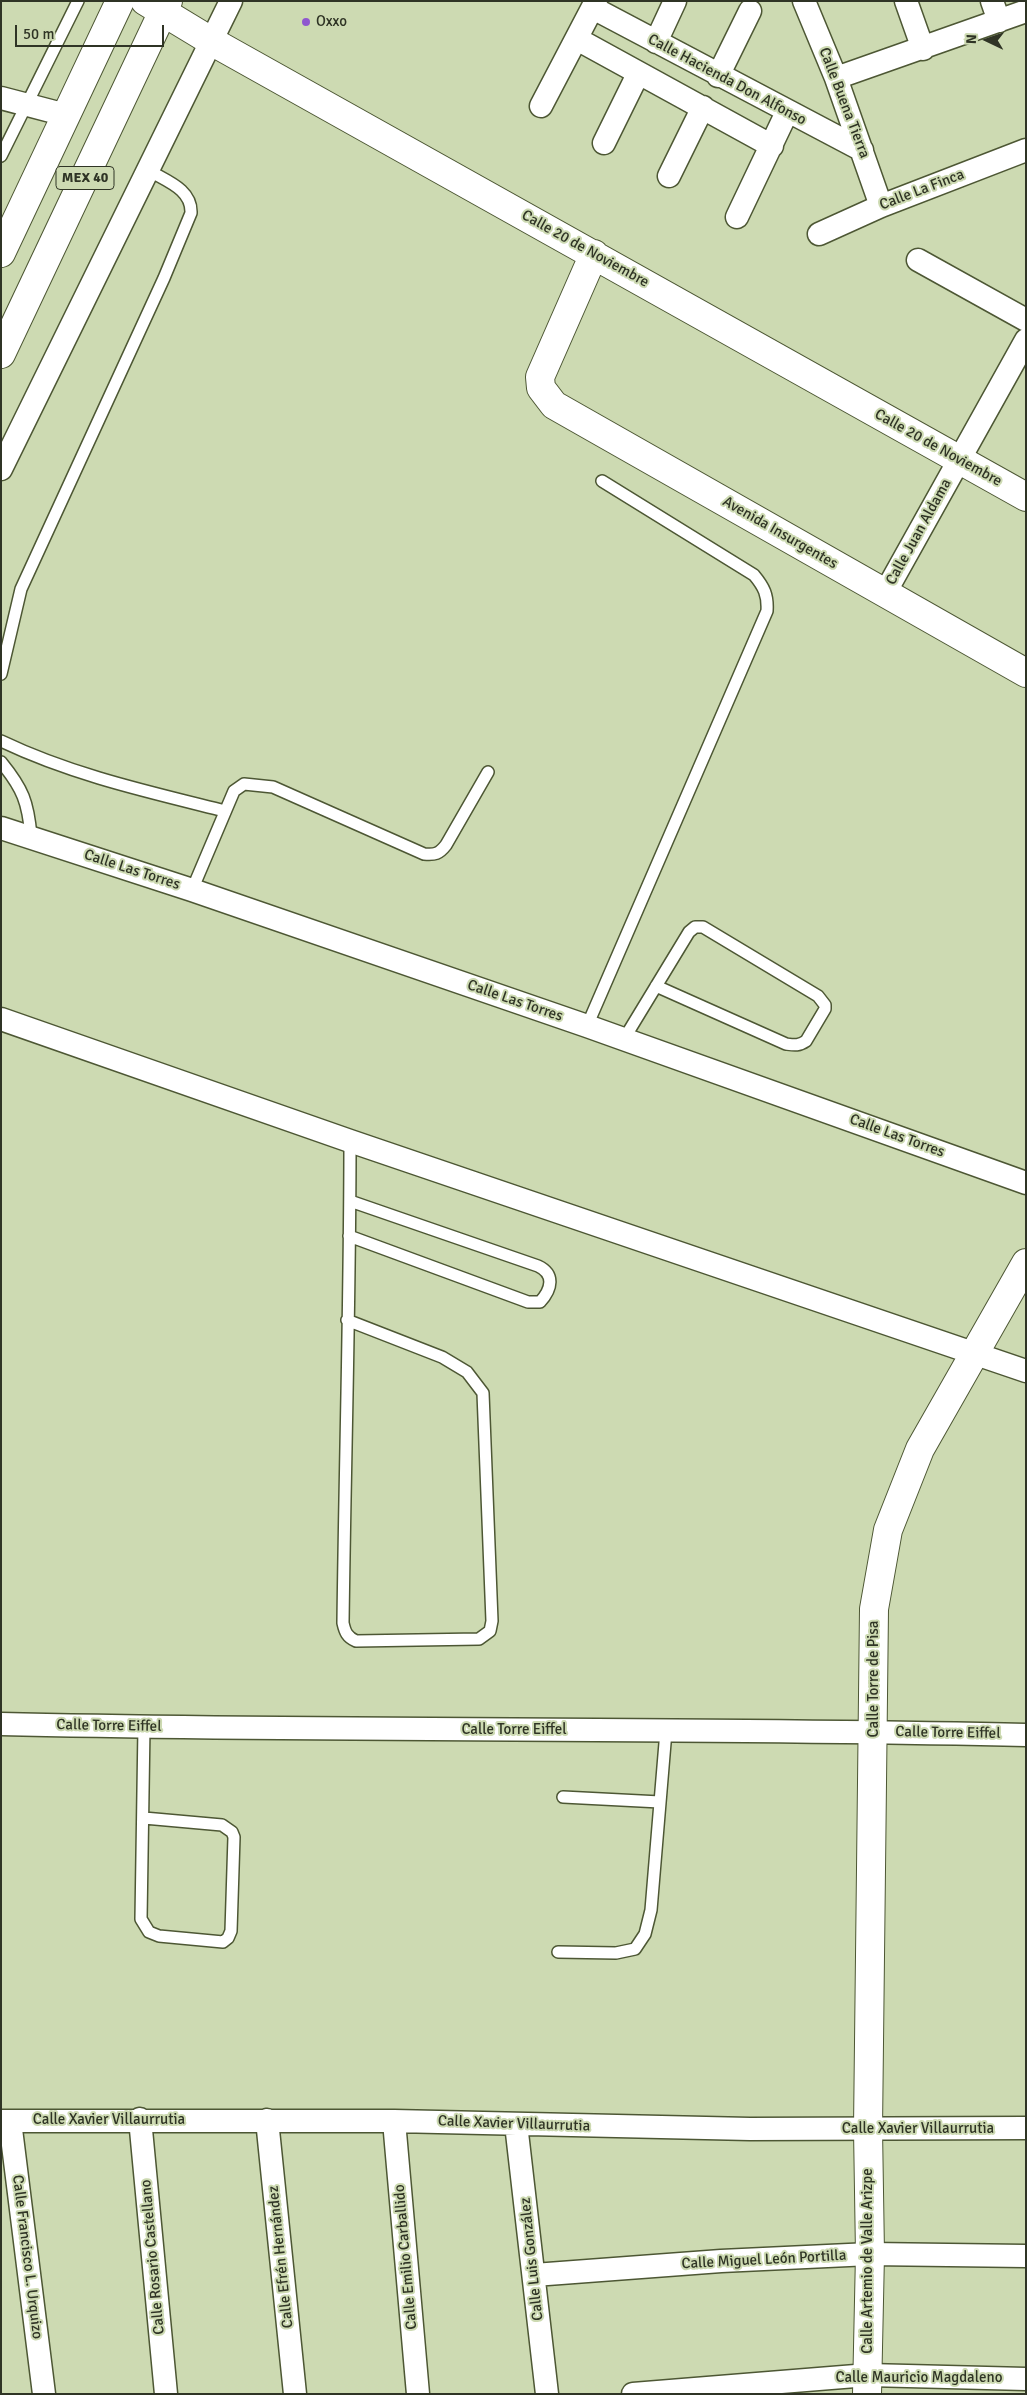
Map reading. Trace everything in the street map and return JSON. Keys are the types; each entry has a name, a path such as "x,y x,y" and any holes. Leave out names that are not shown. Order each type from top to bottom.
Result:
{"main road":[{"name":"MEX 40","path":"1,254 120,1"},
{"name":"MEX 40","path":"1,354 159,5"},
{"name":"Calle 20 de Noviembre","path":"159,5 211,41 594,254 958,461 1026,497"},
{"name":"Avenida Insurgentes","path":"594,254 540,377 541,388 554,405 1026,673"},
{"name":"Calle Torre de Pisa","path":"868,2129 874,1610 888,1530 920,1449 1026,1263"},
{"name":"Calle Artemio de Valle Arizpe","path":"868,2129 870,2254 868,2385"}],"street":[{"path":"1,469 231,1"},
{"path":"656,42 675,1"},
{"name":"Calle Buena Tierra","path":"804,1 836,78 881,206"},
{"path":"906,1 923,49"},
{"path":"540,106 594,5"},
{"name":"Calle Hacienda Don Alfonso","path":"594,5 718,76 862,150"},
{"path":"718,76 750,11"},
{"path":"836,78 923,49 996,11 1026,11"},
{"path":"577,39 772,146"},
{"path":"604,143 638,74"},
{"path":"1,98 66,115"},
{"path":"669,176 703,108"},
{"path":"737,217 787,112"},
{"name":"Calle La Finca","path":"820,234 881,206 1026,150"},
{"path":"918,260 1026,320"},
{"name":"Calle Juan Aldama","path":"885,592 1026,340"},
{"name":"Calle Las Torres","path":"1,828 31,836 192,890 587,1026 1026,1182"},
{"path":"1,1019 350,1141 1026,1371"},
{"name":"Calle Torre Eiffel","path":"1,1724 1026,1735"},
{"name":"Calle Rosario Castellano","path":"140,2120 166,2394"},
{"name":"Calle Efrén Hernández","path":"267,2120 295,2394"},
{"name":"Calle Xavier Villaurrutia","path":"6,2121 394,2121 606,2128 1026,2128"},
{"name":"Calle Francisco L. Urquizo","path":"6,2121 44,2394"},
{"name":"Calle Emilio Carballido","path":"394,2121 418,2394"},
{"name":"Calle Luis González","path":"516,2124 547,2394"},
{"name":"Calle Miguel León Portilla","path":"534,2275 721,2261 870,2254 1026,2256"},
{"name":"Calle Mauricio Magdaleno","path":"634,2394 1026,2380"}],"lane":[{"path":"1,156 78,1"},
{"path":"1,674 21,589 164,278 191,213 192,204 185,193 148,170"},
{"path":"587,1026 767,611 768,598 764,586 754,575 602,481"},
{"path":"1,741 59,765 116,783 225,811"},
{"path":"1,762 21,790 28,808 31,836"},
{"path":"192,890 234,790 244,784 273,787 424,854 433,855 440,853 446,845 488,772"},
{"path":"624,1039 656,986 689,932 695,927 703,927 818,996 825,1004 825,1009 806,1041 801,1044 786,1044 656,986"},
{"path":"347,1320 442,1356 467,1372 483,1393 492,1620 490,1631 479,1639 356,1641 349,1638 345,1632 343,1623 347,1320 350,1201 350,1141"},
{"path":"349,1236 528,1302 540,1302 547,1294 551,1278 548,1271 538,1266 350,1201"},
{"path":"144,1727 141,1920 149,1932 159,1936 223,1942 228,1938 231,1931 234,1837 232,1832 222,1825 144,1818"},
{"path":"558,1952 616,1953 635,1949 645,1934 651,1910 666,1731"},
{"path":"563,1797 660,1802"}],"place":[{"name":"Oxxo","path":"306,22"}]}
